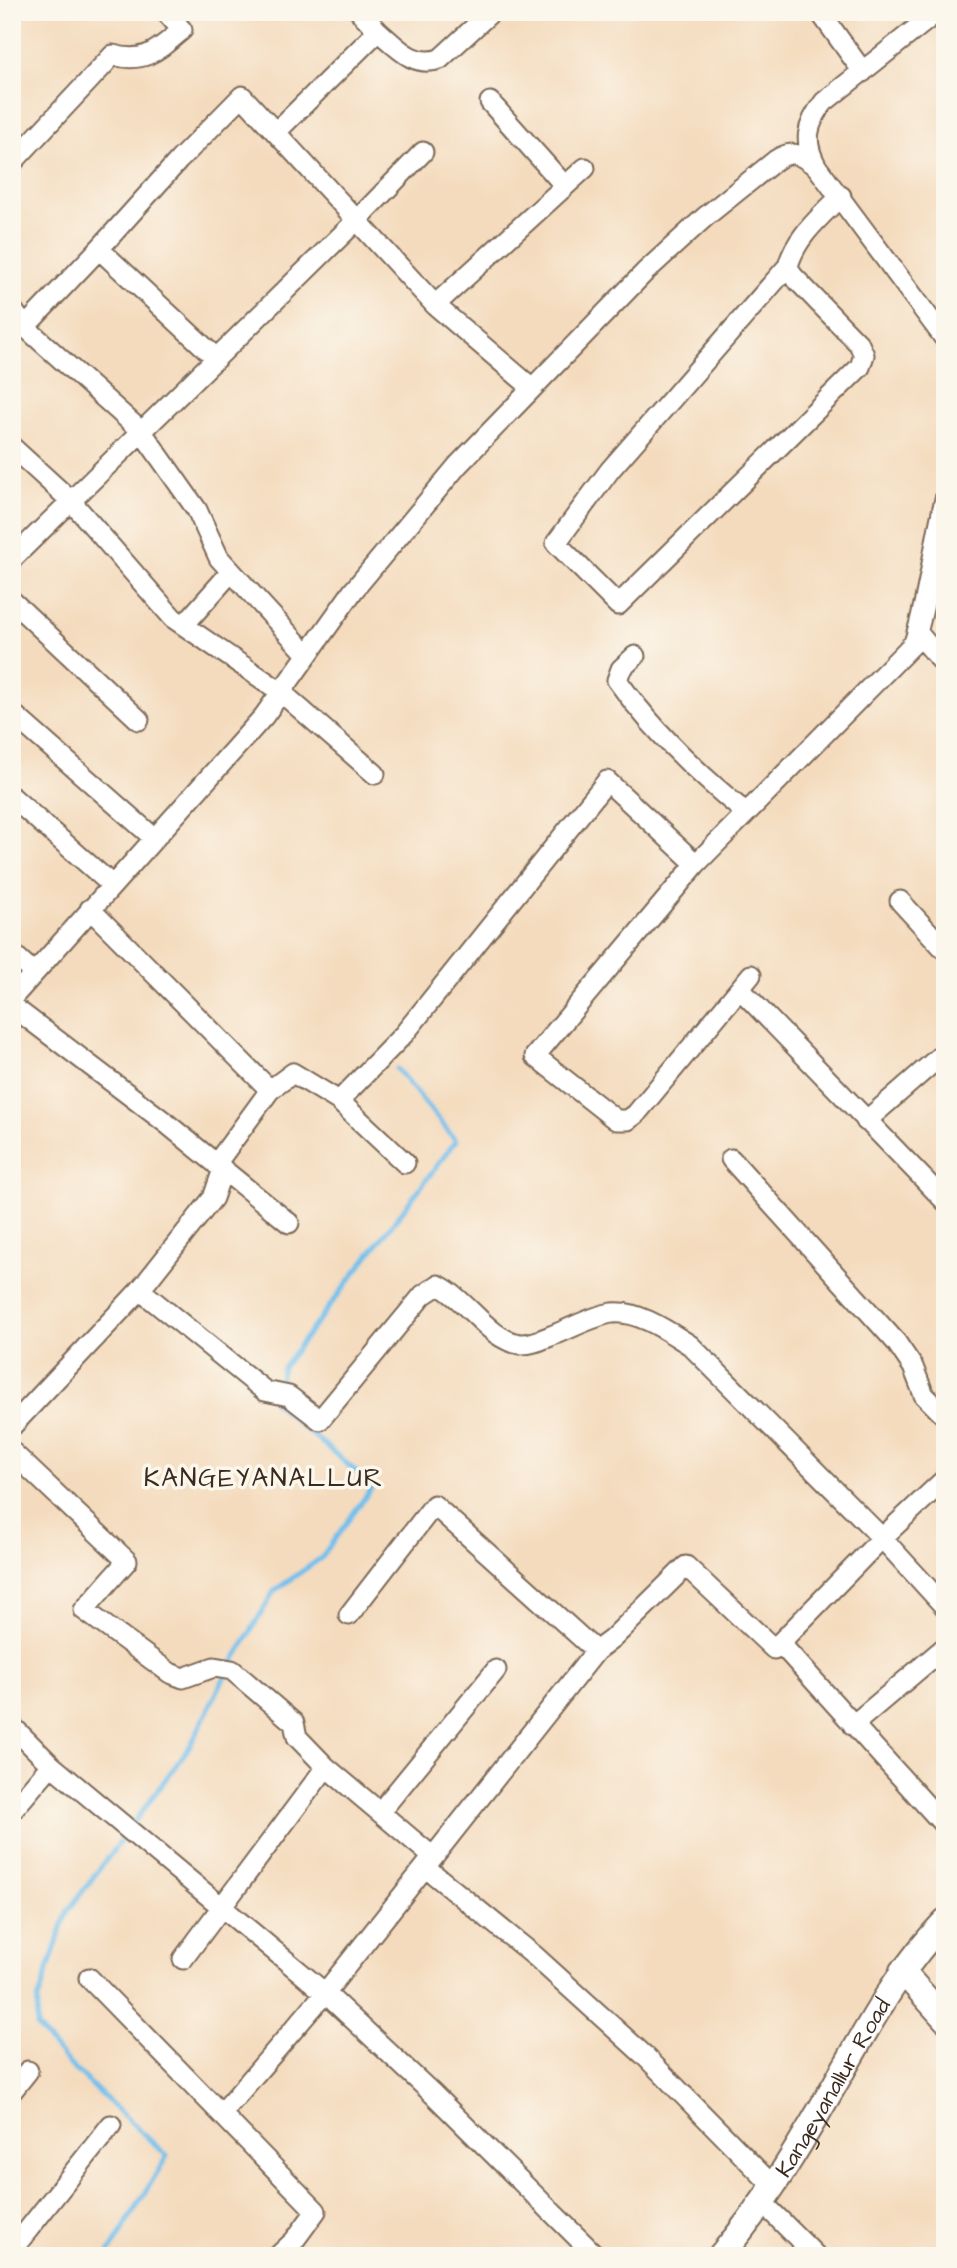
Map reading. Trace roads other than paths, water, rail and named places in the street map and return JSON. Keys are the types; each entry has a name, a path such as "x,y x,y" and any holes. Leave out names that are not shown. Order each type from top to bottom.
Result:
{"street":[{"path":"12,163 113,55 128,59 142,58 182,30 166,12"},
{"path":"360,12 378,31 416,61 429,63 440,59 491,12"},
{"path":"820,12 863,72"},
{"path":"937,12 824,102 814,115 809,131 808,150 817,167 945,339"},
{"path":"276,132 378,31"},
{"path":"25,327 242,96 435,305 532,388"},
{"path":"490,102 565,186"},
{"path":"12,559 423,152"},
{"path":"12,998 264,716 353,591 402,529 458,465 532,388 645,272 705,217 776,160 787,153 799,155 817,167"},
{"path":"435,305 585,168"},
{"path":"788,266 792,275 859,345 864,355 860,367 618,605 556,543 611,470 788,266 791,254 803,236 841,196"},
{"path":"99,249 216,359"},
{"path":"12,309 25,327 142,432 197,510 219,558 307,654"},
{"path":"12,447 71,501 173,618 281,692 375,774"},
{"path":"945,499 933,548 923,612 914,643 696,864 535,1056 616,1120 628,1120 636,1114 746,982 866,1121 945,1201"},
{"path":"184,625 232,572"},
{"path":"12,601 139,720"},
{"path":"917,632 945,665"},
{"path":"635,656 621,669 617,680 638,709 681,755 746,813"},
{"path":"12,713 154,838"},
{"path":"339,1101 404,1034 607,781 696,864"},
{"path":"12,797 112,885"},
{"path":"900,901 945,950"},
{"path":"90,909 270,1090"},
{"path":"12,953 34,973"},
{"path":"12,1006 289,1223"},
{"path":"866,1121 945,1052"},
{"path":"12,1426 140,1290 213,1198 220,1167 270,1090 293,1073 339,1101 405,1163"},
{"path":"730,1159 896,1342 912,1367 924,1395 945,1416"},
{"path":"140,1290 265,1391 289,1396 320,1420 423,1295 438,1285 508,1341 523,1345 613,1313 641,1318 659,1325 690,1345 882,1538 945,1607"},
{"path":"12,1452 127,1561 85,1610 170,1673 183,1678 224,1669 294,1723 296,1737 326,1767 380,1812 429,1862 645,2056 767,2193 816,2256"},
{"path":"222,2113 325,1993 596,1651 612,1639 687,1566 774,1649 882,1538 945,1479"},
{"path":"349,1615 434,1505 596,1651"},
{"path":"780,1643 945,1826"},
{"path":"853,1725 945,1647"},
{"path":"380,1812 496,1670"},
{"path":"12,1726 51,1765 325,1993 433,2094 596,2256"},
{"path":"12,1811 51,1765"},
{"path":"183,1959 326,1767"},
{"name":"Kangeyanallur Road","path":"720,2256 767,2193 902,1971 945,1921"},
{"path":"902,1971 945,2019"},
{"path":"89,1978 316,2211 294,2241 278,2256"},
{"path":"12,2091 29,2071"},
{"path":"12,2250 111,2125"}],"waterway":[{"path":"278,1389 283,1367 456,1141 397,1069"},
{"path":"231,1666 274,1591 321,1558 373,1486 274,1402 275,1399"},
{"path":"131,1826 190,1746 226,1674"},
{"path":"107,2256 167,2156 66,2061 37,2027 38,2000 67,1912 126,1834"}],"district":[{"name":"KANGEYANALLUR","path":"264,1477"}]}
